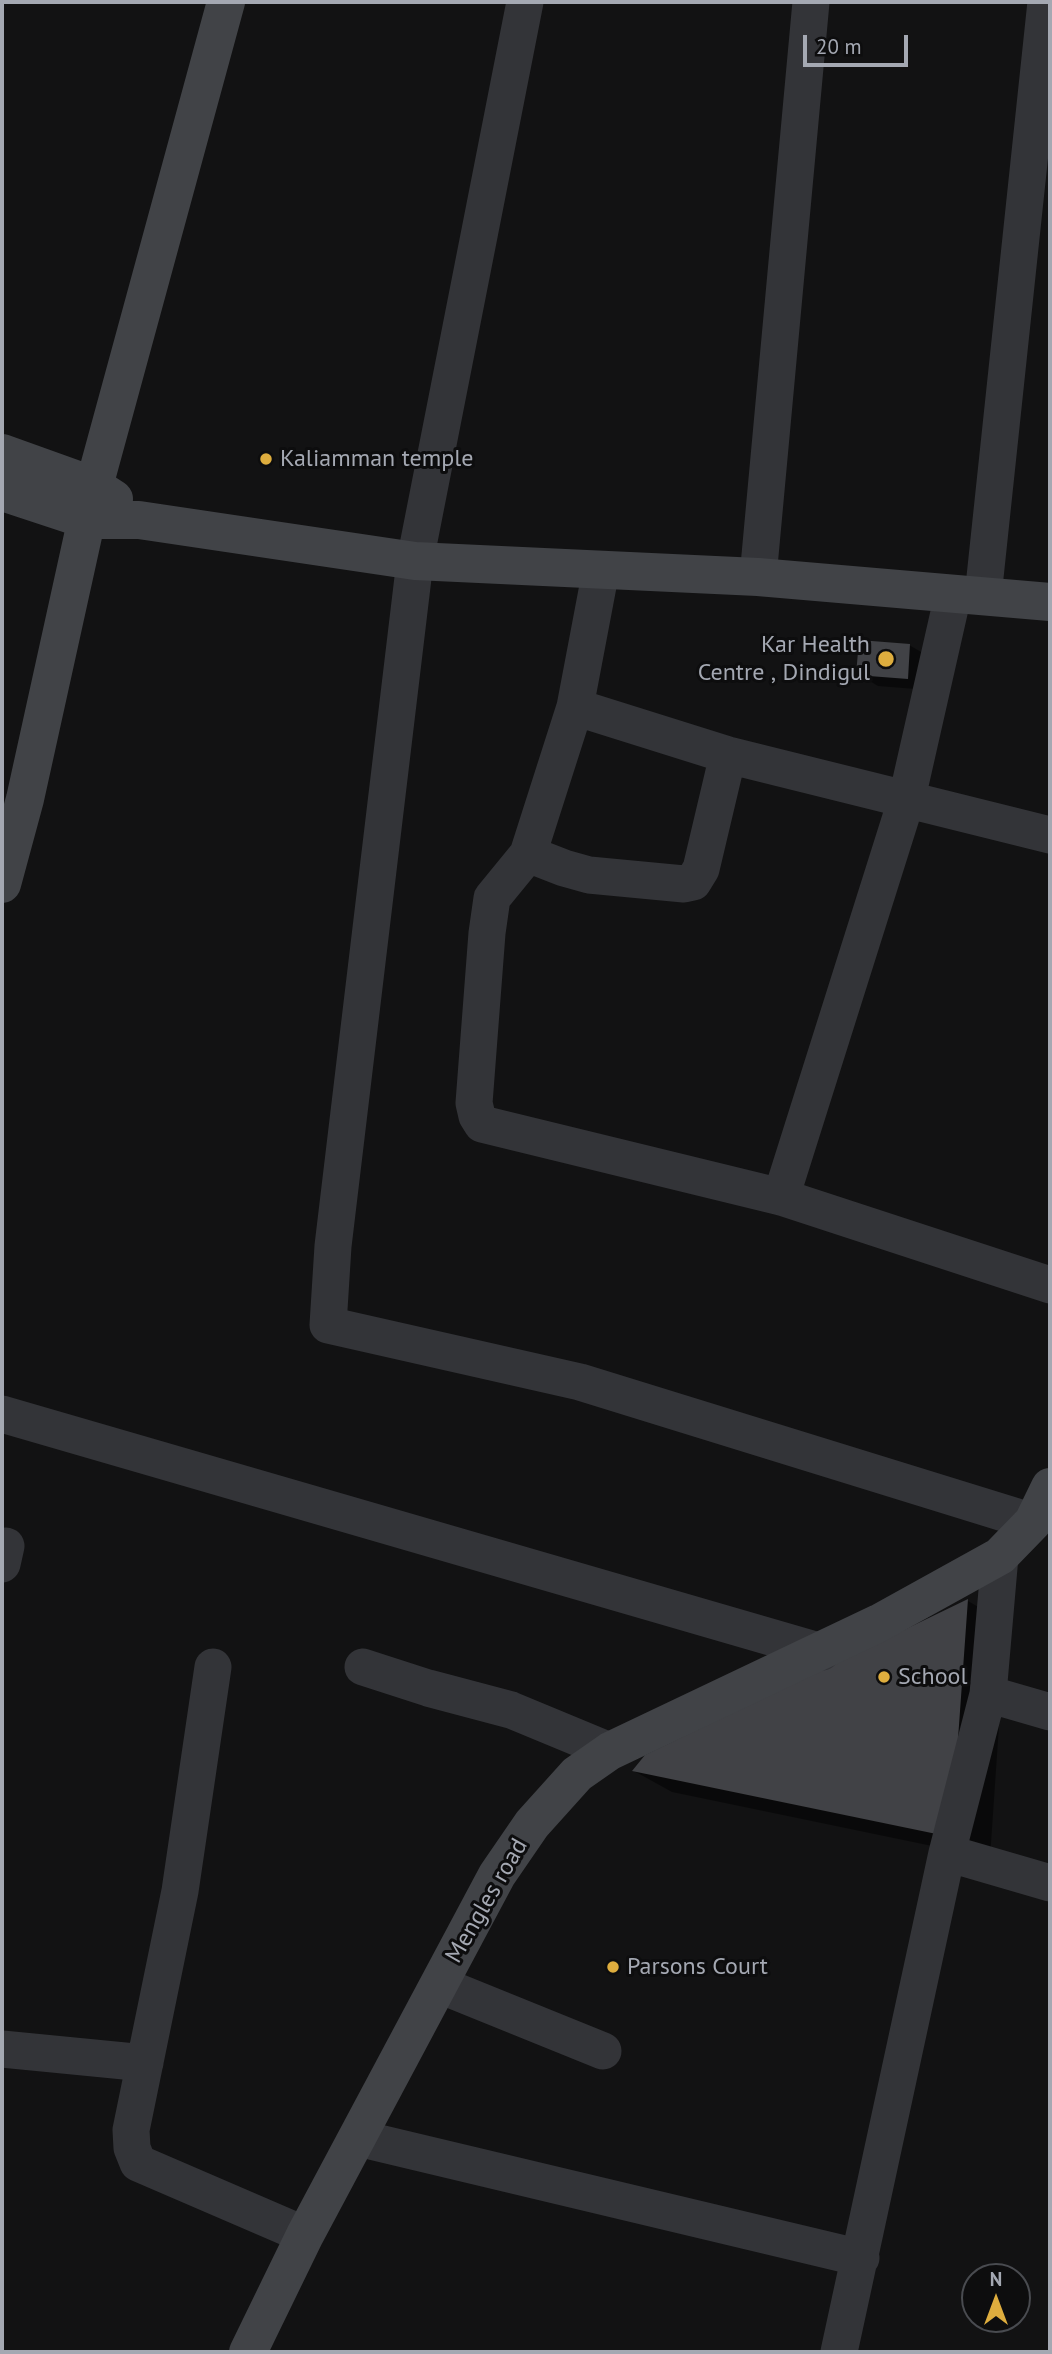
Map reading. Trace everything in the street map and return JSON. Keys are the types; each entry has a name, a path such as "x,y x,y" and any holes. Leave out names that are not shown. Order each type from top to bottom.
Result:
{"main road":[{"path":"2,884 25,799 90,503 226,2"},
{"path":"2,453 90,503"},
{"path":"2,492 90,503 123,504 139,520 415,561 758,577 1050,603"},
{"name":"Mengles road","path":"248,2352 305,2235 497,1875 532,1824 578,1774 610,1751 822,1652 1000,1556 1045,1497"}],"street":[{"path":"525,2 415,561 333,1246 328,1325 580,1382 1045,1497"},
{"path":"758,577 811,2"},
{"path":"781,1197 968,595 1046,2"},
{"path":"601,570 575,707 528,854 492,898 474,1103 482,1124 781,1197 1050,1285"},
{"path":"575,707 728,755 1050,835"},
{"path":"528,854 589,875 684,884 693,882 701,869 728,755"},
{"path":"2,1414 822,1652"},
{"path":"839,2352 947,1853 988,1694 1000,1556"},
{"path":"213,1667 180,1891 131,2130 132,2148 138,2163 305,2235"},
{"path":"363,1667 511,1710 610,1751"},
{"path":"988,1694 1050,1712"},
{"path":"947,1853 1050,1883"},
{"path":"440,1985 603,2051"},
{"path":"2,2049 145,2063"},
{"path":"358,2138 861,2258"}],"building":[{"path":"859,640 910,644 908,679 856,675"},
{"name":"School","path":"968,1599 951,1837 632,1771 645,1755"}],"place":[{"name":"Kaliamman temple","path":"266,459"},
{"name":"Kar Health Centre , Dindigul","path":"886,659"},
{"name":"School","path":"884,1677"},
{"name":"Parsons Court","path":"613,1967"}]}
